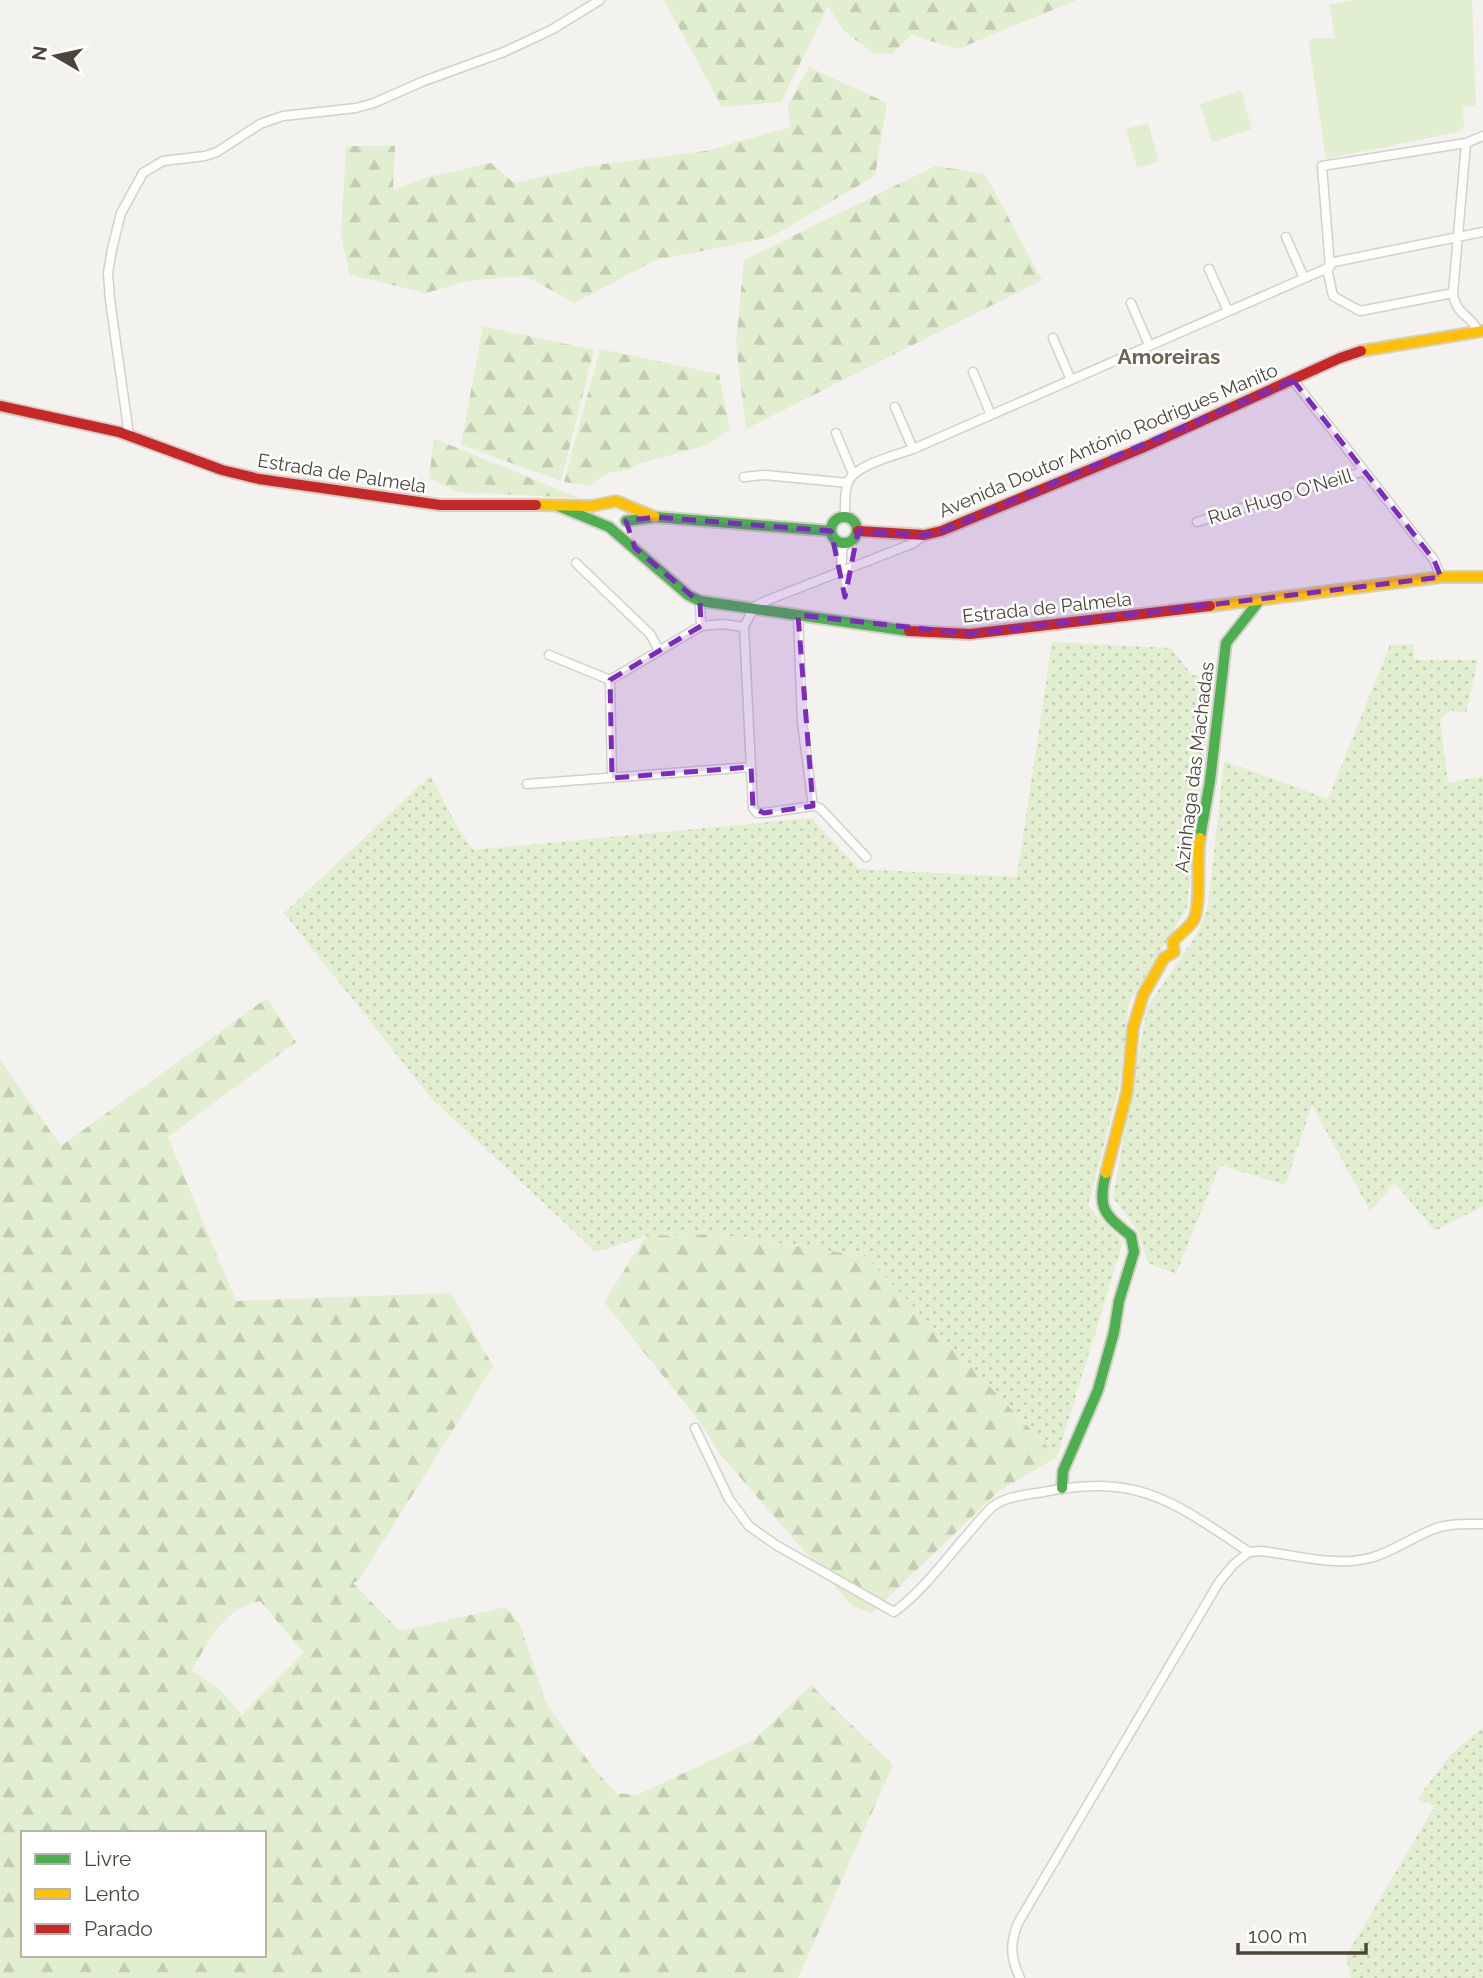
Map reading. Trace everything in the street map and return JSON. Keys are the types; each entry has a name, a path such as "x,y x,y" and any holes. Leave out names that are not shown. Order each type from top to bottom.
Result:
{"street":[{"path":"129,435 108,273 121,213 143,173 163,161 218,152 260,124 283,116 356,108 374,103 424,81 504,52 551,30 600,0"},
{"path":"1453,293 1360,311 1333,296 1322,166 1466,143 1483,136"},
{"path":"1466,143 1453,293 1457,309 1475,323 1480,331"},
{"path":"845,517 848,483 853,474 863,468 913,449 1329,266 1483,232"},
{"path":"1286,237 1304,278"},
{"path":"1209,269 1228,311"},
{"path":"1131,303 1149,345"},
{"name":"Avenida Doutor António Rodrigues Manito","path":"754,607 914,543 924,535 941,531 1142,448 1340,358 1369,348 1480,331"},
{"path":"1053,338 1071,380"},
{"path":"973,372 991,415"},
{"path":"1293,380 1434,560 1441,577"},
{"name":"Estrada de Palmela","path":"0,407 129,435 222,470 259,479 421,504 592,506 608,502"},
{"path":"895,407 913,449"},
{"path":"836,433 853,474"},
{"name":"Rua Hugo O'Neill","path":"1197,522 1364,471"},
{"path":"744,477 765,475 848,483"},
{"path":"654,517 616,501 608,502 601,513 608,526 618,527 625,522 654,517 831,531"},
{"path":"623,504 628,510 625,522"},
{"name":"Estrada de Palmela","path":"558,506 608,526 688,595 700,601 915,632 970,635 1441,577 1483,577"},
{"path":"845,517 856,523 858,531 855,539 843,544 833,538 831,531 836,519 845,517"},
{"name":"Estrada de Palmela","path":"625,522 635,548"},
{"path":"858,531 924,535"},
{"path":"841,570 843,544"},
{"path":"576,563 650,634 659,650"},
{"path":"700,601 701,626"},
{"name":"Azinhaga das Machadas","path":"1062,1488 1063,1471 1098,1390 1133,1252 1131,1236 1110,1219 1101,1195 1127,1092 1132,1028 1152,978 1164,958 1174,952 1173,941 1193,921 1197,909 1197,854 1210,781 1226,643 1259,601"},
{"path":"754,607 744,627 753,808 757,813 764,813 813,806 828,814 866,857"},
{"path":"798,615 802,722 813,806"},
{"path":"610,680 701,626 723,624 744,627"},
{"path":"549,655 610,680"},
{"path":"610,680 612,778"},
{"path":"527,784 751,767"},
{"path":"695,1428 729,1499 749,1526 776,1545 894,1612 918,1591 991,1508 1009,1499 1062,1488 1105,1484 1141,1490 1180,1507 1249,1552"},
{"path":"1020,1978 1011,1954 1012,1938 1018,1923 1219,1582 1234,1564 1249,1552 1261,1551 1337,1561 1359,1560 1389,1552 1433,1529 1483,1524"}],"highlighted area":[{"path":"1293,380 1434,560 1441,577 970,634 798,615 813,806 764,813 753,808 751,767 612,778 610,680 701,626 700,603 635,548 626,521 655,517 831,531 845,597 858,531 924,535 941,531"}],"green space":[{"path":"664,0 1077,0 958,49 911,35 892,54 873,53 844,31 828,6 781,102 722,107"},
{"path":"1354,0 1472,0 1476,105 1463,107 1462,131 1326,159 1310,39 1335,38 1329,5"},
{"path":"809,67 887,103 875,176 771,237 656,260 574,303 526,276 467,281 426,293 350,275 341,235 346,146 395,146 393,190 428,177 491,163 514,183 589,166 705,151 791,127 787,107"},
{"path":"1241,91 1252,129 1212,142 1200,104"},
{"path":"1148,123 1159,162 1137,168 1126,129"},
{"path":"935,166 985,174 1042,280 746,429 736,343 744,260"},
{"path":"483,326 594,350 561,481 461,445"},
{"path":"600,349 719,374 730,429 708,445 638,464 628,470 608,473 589,486 564,482"},
{"path":"434,439 580,498 458,492 429,478"},
{"path":"1052,642 1171,648 1192,675 1214,678 1187,908 1129,1003 1119,1087 1088,1206 1123,1242 1057,1457 865,1256 716,1234 646,1236 596,1252 431,1098 284,913 430,776 473,850 811,818 859,869 1017,877"},
{"path":"1414,644 1414,660 1478,660 1466,713 1450,710 1440,721 1448,783 1483,776 1483,1206 1435,1231 1395,1183 1370,1211 1312,1105 1285,1185 1220,1165 1176,1274 1148,1263 1138,1231 1113,1198 1147,1007 1197,934 1208,906 1224,761 1328,799 1390,645"},
{"path":"267,998 296,1042 168,1137 236,1301 451,1293 493,1366 359,1580 353,1583 400,1631 506,1607 520,1625 547,1705 595,1770 616,1793 637,1795 754,1740 811,1685 893,1765 798,1978 0,1978 0,1060 61,1146","holes":["260,1601 304,1653 242,1715 220,1690 191,1670 211,1637 227,1618 247,1605"]},
{"path":"716,1234 865,1256 1057,1457 999,1491 872,1613 852,1606 719,1453 700,1422 604,1302 646,1236"},
{"path":"1483,1727 1483,1978 1351,1978 1346,1956 1435,1806 1417,1799 1451,1754"}],"traffic: fast":[{"path":"558,506 609,527 688,595 700,601 909,631"},
{"path":"626,521 655,517 831,531"},
{"path":"844,517 854,520 857,530 854,540 844,543 834,540 831,530 834,520 844,517"},
{"path":"1200,838 1210,781 1226,643 1259,601"},
{"path":"1062,1488 1063,1471 1098,1390 1114,1332 1119,1301 1134,1252 1131,1236 1114,1222 1105,1210 1102,1195 1106,1173"}],"traffic: slow":[{"path":"1361,351 1483,331"},
{"path":"536,505 592,506 616,501 655,517"},
{"path":"1210,606 1441,577 1483,577"},
{"path":"1106,1173 1127,1092 1133,1028 1143,995 1164,958 1174,952 1173,941 1191,924 1196,914 1200,838"}],"traffic: jam":[{"path":"858,531 924,535 941,531 1142,448 1340,358 1361,351"},
{"path":"0,406 119,432 222,470 259,479 440,505 536,505"},
{"path":"909,631 970,634 1210,606"}],"district":[{"name":"Amoreiras","path":"1169,357"}]}
